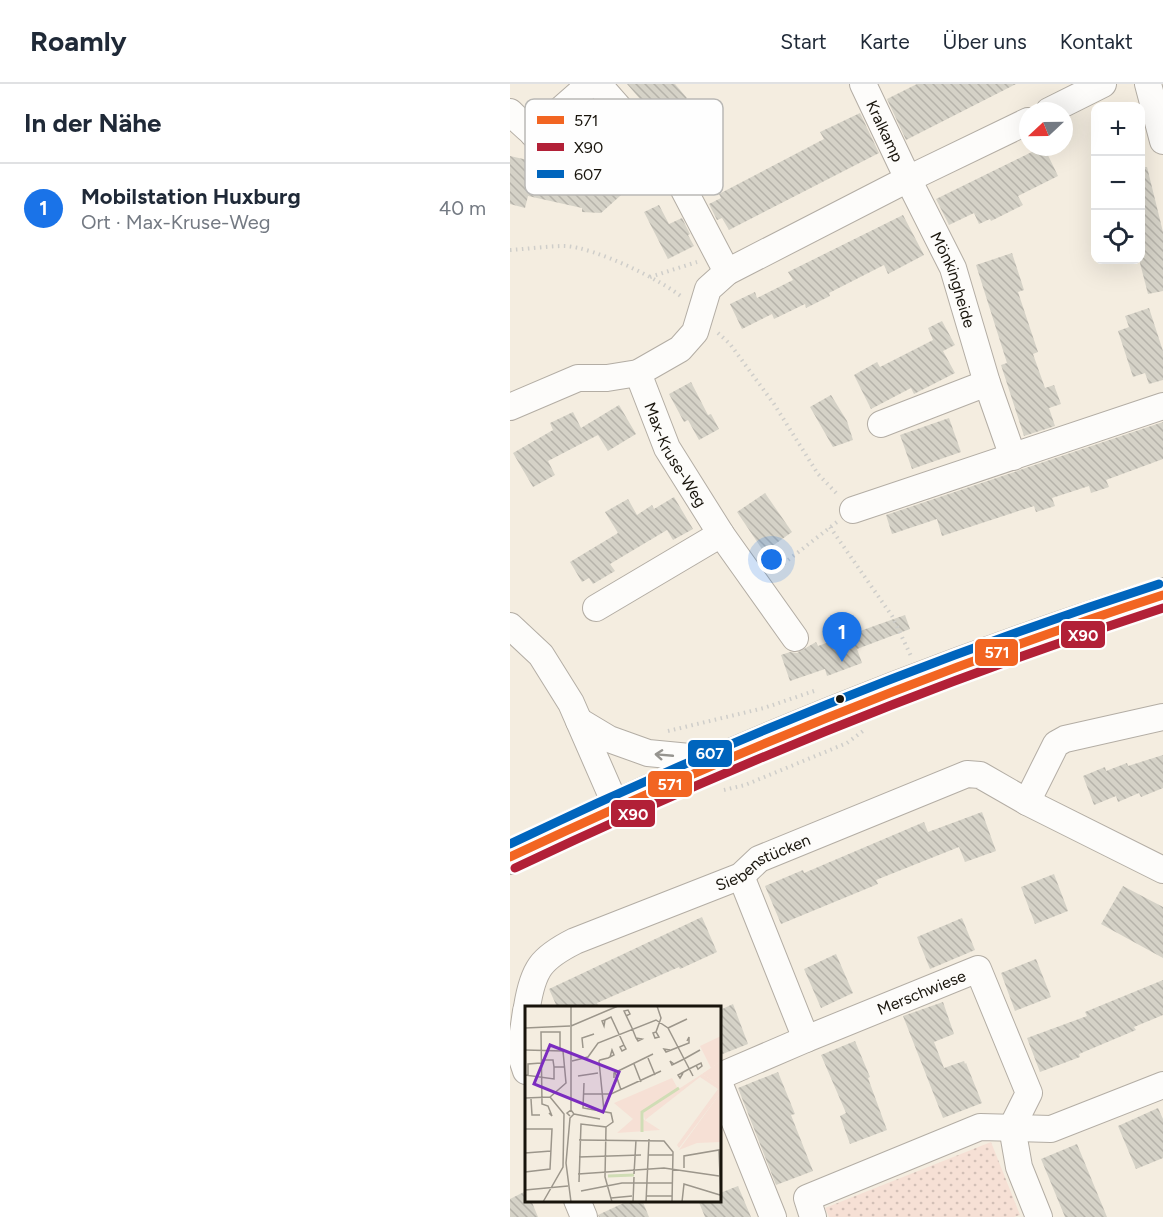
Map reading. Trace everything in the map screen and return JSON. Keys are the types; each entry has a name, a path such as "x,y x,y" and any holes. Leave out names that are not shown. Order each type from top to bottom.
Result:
{"main road":[{"path":"510,857 616,806 928,675 1094,616 1163,595"}],"street":[{"path":"573,99 590,84"},
{"path":"598,84 611,99"},
{"name":"Kralkamp","path":"863,84 908,179"},
{"path":"1067,102 1103,84"},
{"path":"1148,84 1163,141"},
{"path":"510,112 525,127"},
{"path":"510,407 578,378 607,378 638,372 664,359 688,342 700,318 708,289 722,262 908,179 1019,125"},
{"name":"Mönkingheide","path":"908,179 953,268 987,383 1013,458"},
{"path":"687,195 722,262"},
{"name":"Max-Kruse-Weg","path":"638,372 667,448 721,534 795,638"},
{"path":"881,424 987,383"},
{"path":"853,510 1163,406"},
{"path":"596,608 721,534"},
{"path":"510,626 541,655 571,703 616,806"},
{"path":"1027,802 1056,744 1065,739 1163,717"},
{"path":"579,721 609,739 648,753 722,760"},
{"name":"Siebenstücken","path":"527,1006 530,987 539,967 553,953 576,941 741,876 759,859 967,774 980,775 1027,802 1163,870"},
{"path":"741,876 806,1039"},
{"name":"Merschwiese","path":"722,1075 978,969 1029,1093 1012,1127"},
{"name":"Siebenstücken","path":"519,1060 525,1022"},
{"path":"813,1217 807,1198 980,1127 1051,1129 1163,1085"},
{"path":"722,1090 772,1217"},
{"path":"1012,1127 1019,1167 1039,1217"},
{"path":"579,1202 584,1217"}],"path":[{"path":"649,277 687,266 722,262"},
{"path":"757,584 853,510"},
{"path":"830,527 892,616 912,657"}],"shaded area":[{"path":"991,1142 1020,1215 1014,1217 829,1217 825,1208"}],"building":[{"path":"627,84 675,84 687,98 686,99 640,99"},
{"path":"917,84 1016,84 906,140 887,99"},
{"path":"860,113 879,153 729,230 722,218 717,220 709,204 721,198 720,195 723,195 723,192 824,139 820,132"},
{"path":"510,156 525,159 525,195 621,195 601,213 582,212 582,208 528,196 525,208 510,204"},
{"path":"1024,156 1048,156 1058,176 1018,196 1023,205 991,221 990,219 979,224 974,213 949,225 936,199"},
{"path":"1145,167 1147,167 1163,232 1163,291 1148,294 1140,264 1145,264"},
{"path":"659,205 669,224 682,218 694,246 668,259 644,212"},
{"path":"903,215 924,255 888,274 884,265 829,293 830,296 806,308 805,304 774,319 772,314 742,329 730,304 755,292 757,298 793,280 788,272"},
{"path":"1012,253 1024,290 1018,292 1038,352 1033,354 1045,388 1054,385 1061,404 1049,408 1055,426 1024,436 1001,365 1007,363 976,265"},
{"path":"1149,308 1163,351 1163,380 1149,384 1145,373 1133,377 1118,331 1129,327 1125,316"},
{"path":"942,321 955,345 943,351 955,373 914,394 911,388 871,409 854,375 877,362 880,367 933,340 928,328"},
{"path":"691,382 708,415 711,414 719,429 699,440 688,420 684,422 669,394"},
{"path":"831,395 847,421 853,440 833,447 810,407"},
{"path":"619,405 636,434 608,451 598,435 548,461 555,475 533,487 513,453 553,430 550,423 573,412 581,428"},
{"path":"949,418 961,452 912,469 900,435"},
{"path":"1163,422 1163,459 1106,480 1109,487 1091,493 1089,486 1052,498 1055,506 1036,512 1034,506 942,536 937,519 892,534 886,515"},
{"path":"765,493 792,532 764,552 737,512"},
{"path":"674,497 693,529 673,540 667,530 610,564 615,571 593,584 589,578 582,582 570,562 618,533 605,512 628,499 637,515 652,505 654,509"},
{"path":"905,615 910,629 857,649 862,663 827,676 825,669 790,681 781,655 790,652 797,653 816,642 818,646"},
{"path":"1163,755 1163,788 1141,797 1139,793 1118,802 1116,796 1094,805 1083,776 1105,767 1106,771 1127,763 1128,766"},
{"path":"982,812 996,851 965,862 959,847 876,880 878,884 781,924 765,886 803,870 804,873 924,822 928,832"},
{"path":"1054,874 1068,911 1035,924 1021,887"},
{"path":"1123,886 1163,907 1163,958 1101,924"},
{"path":"702,917 717,952 597,1003 598,1006 557,1006 549,989"},
{"path":"962,918 975,950 930,969 917,937"},
{"path":"836,954 853,993 821,1008 804,969"},
{"path":"1036,959 1051,997 1015,1011 1001,973"},
{"path":"1163,980 1163,1015 1134,1027 1136,1030 1079,1054 1080,1057 1040,1072 1027,1038 1087,1016 1085,1012"},
{"path":"943,1002 954,1034 934,1042 944,1068 964,1061 982,1103 943,1118 903,1016"},
{"path":"733,1004 748,1044 722,1054 722,1009"},
{"path":"855,1041 870,1077 868,1078 887,1130 850,1144 840,1116 846,1113 821,1055"},
{"path":"778,1072 795,1114 791,1115 813,1171 776,1185 738,1088"},
{"path":"1158,1108 1163,1119 1163,1158 1136,1169 1118,1126"},
{"path":"1077,1144 1107,1217 1065,1217 1041,1159"},
{"path":"738,1186 751,1217 705,1217 699,1202 722,1202 722,1192"},
{"path":"525,1192 525,1202 532,1202 538,1217 510,1217 510,1199"},
{"path":"626,1202 643,1202 649,1217 599,1217 598,1215"}],"transit line":[{"name":"607","path":"510,844 669,771 830,703 994,641 1159,584"},
{"name":"571","path":"510,857 751,749 914,683 1163,595"},
{"name":"X90","path":"515,868 674,795 835,728 998,665 1163,608"}],"place":[{"name":"Mobilstation Huxburg","path":"842,662"}]}
